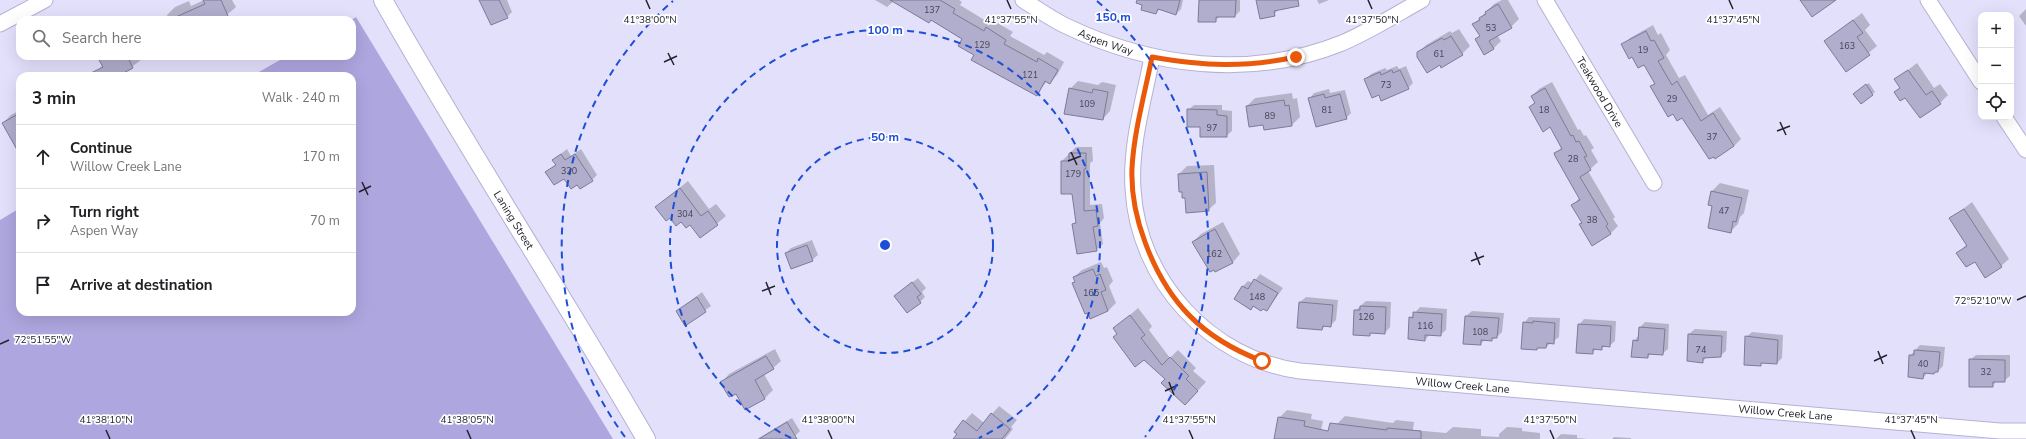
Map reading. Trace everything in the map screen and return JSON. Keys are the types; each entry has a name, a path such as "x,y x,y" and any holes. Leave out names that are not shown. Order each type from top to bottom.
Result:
{"street":[{"path":"0,24 45,0"},
{"name":"Laning Street","path":"383,0 420,66 589,341 646,439"},
{"name":"Aspen Way","path":"1023,0 1062,24 1091,38 1152,57 1193,64 1217,66 1277,61 1346,41 1422,0"},
{"name":"Teakwood Drive","path":"1546,0 1654,183"},
{"path":"1928,0 1978,77"},
{"name":"Willow Creek Lane","path":"1152,57 1132,168 1133,194 1144,239 1164,286 1183,310 1218,339 1257,360 1279,367 1300,371 2026,432"},
{"path":"2006,120 2026,150"}],"shaded area":[{"path":"356,17 613,439 0,439 0,220 16,210 16,316 356,316 356,72 259,72 280,60 356,60"}],"building":[{"path":"203,0 221,0 228,16 178,16 205,4"},
{"path":"479,0 499,0 508,18 491,25"},
{"path":"890,0 940,0 955,9 953,13 984,31 986,27 1006,40 1004,44 1037,62 1038,58 1058,70 1050,84 1045,81 1037,96 971,60 974,55 958,46 962,39 931,20 929,23"},
{"path":"1137,0 1180,0 1176,15 1158,9 1156,14 1141,10 1142,5 1136,3"},
{"path":"1199,0 1236,0 1235,17 1216,17 1216,22 1198,22"},
{"path":"1256,0 1298,0 1299,6 1274,11 1275,16 1260,19"},
{"path":"1800,0 1836,0 1812,17"},
{"path":"1498,4 1512,28 1489,41 1494,49 1484,55 1475,39 1480,36 1472,24 1480,20 1479,18 1486,14 1485,12"},
{"path":"1853,20 1863,33 1857,37 1870,55 1846,72 1824,41"},
{"path":"1646,31 1651,41 1654,40 1664,58 1658,61 1672,85 1677,81 1701,121 1713,113 1734,146 1715,159 1714,157 1709,159 1682,118 1677,121 1673,114 1668,117 1650,86 1655,84 1644,65 1638,68 1632,57 1629,59 1621,44"},
{"path":"1451,36 1463,55 1441,68 1440,65 1427,73 1417,57 1417,52 1442,38 1444,40"},
{"path":"99,60 129,60 133,68 126,72 93,72 103,67"},
{"path":"1392,70 1393,73 1400,70 1409,89 1381,101 1379,95 1372,98 1364,79 1380,72 1381,75"},
{"path":"1908,70 1926,95 1932,91 1941,104 1920,118 1905,98 1900,101 1894,92 1900,88 1894,79"},
{"path":"1866,84 1873,95 1861,104 1853,94"},
{"path":"1069,88 1092,93 1093,89 1108,92 1103,120 1064,114"},
{"path":"1545,88 1571,136 1573,135 1576,142 1579,141 1587,156 1584,157 1591,170 1580,177 1608,224 1606,226 1611,234 1592,246 1579,224 1582,223 1571,205 1580,200 1554,153 1562,149 1550,127 1543,132 1529,107 1535,103 1531,96"},
{"path":"1324,94 1325,98 1340,94 1347,119 1316,127 1308,98"},
{"path":"1284,100 1285,106 1289,105 1292,126 1264,130 1263,125 1249,127 1246,106"},
{"path":"1187,109 1217,110 1217,115 1227,116 1227,137 1200,137 1200,127 1187,127"},
{"path":"16,115 16,148 2,123"},
{"path":"1069,153 1086,153 1086,169 1084,169 1084,211 1096,210 1098,226 1093,227 1097,251 1077,254 1072,224 1076,223 1072,194 1061,194 1061,161 1069,161"},
{"path":"561,154 565,160 575,154 593,181 580,189 577,185 571,189 564,179 554,185 545,172 556,165 552,160"},
{"path":"1207,172 1209,211 1186,213 1185,198 1182,198 1182,192 1179,192 1178,174"},
{"path":"680,188 701,216 708,211 718,225 700,238 690,225 686,228 681,222 676,226 670,218 666,221 655,207"},
{"path":"1711,191 1742,198 1736,222 1733,221 1731,233 1708,228 1712,206 1708,205"},
{"path":"1964,209 2002,267 1985,278 1975,262 1966,267 1956,253 1967,246 1949,218"},
{"path":"1215,229 1233,263 1215,272 1214,270 1210,272 1192,242"},
{"path":"807,245 813,261 791,269 785,253"},
{"path":"1093,269 1096,276 1100,274 1106,290 1101,292 1108,311 1090,319 1088,313 1085,314 1072,283 1075,282 1073,277"},
{"path":"1254,279 1278,293 1267,311 1263,309 1261,311 1253,306 1251,310 1234,299 1242,286 1248,289"},
{"path":"912,282 921,294 917,297 921,303 907,313 894,296"},
{"path":"697,297 706,312 685,326 676,311"},
{"path":"1299,302 1333,305 1331,327 1323,326 1322,330 1297,328"},
{"path":"1360,306 1386,307 1385,334 1370,333 1370,336 1353,335 1354,310 1360,310"},
{"path":"1413,312 1442,314 1441,336 1425,335 1425,341 1408,339 1409,317 1413,318"},
{"path":"1130,315 1145,335 1141,338 1162,365 1170,357 1189,376 1186,379 1198,391 1185,405 1161,383 1165,379 1144,360 1135,367 1113,337 1117,334 1113,328"},
{"path":"1465,316 1499,318 1497,338 1492,338 1492,341 1481,340 1481,345 1463,344"},
{"path":"1533,321 1555,323 1554,344 1547,343 1546,348 1537,348 1537,350 1521,349 1523,322 1533,323"},
{"path":"1578,324 1611,326 1610,347 1602,346 1602,350 1593,349 1593,354 1576,353"},
{"path":"1639,327 1665,329 1663,355 1648,354 1648,358 1631,357 1633,340 1638,341"},
{"path":"1688,334 1722,336 1721,357 1703,358 1703,363 1687,361"},
{"path":"1745,336 1778,340 1777,364 1761,363 1761,366 1744,365"},
{"path":"1914,350 1940,352 1938,372 1935,372 1934,374 1924,373 1923,379 1908,377 1909,355 1914,355"},
{"path":"766,356 774,369 755,380 765,399 745,410 736,394 729,397 720,382"},
{"path":"1969,359 2005,360 2005,382 1993,382 1993,387 1969,387"},
{"path":"991,413 1010,429 1002,439 953,439 957,434 954,432 963,420 977,431"},
{"path":"1278,417 1305,421 1304,426 1328,431 1330,423 1387,430 1387,428 1421,431 1421,439 1274,439"},
{"path":"787,422 797,439 759,439"}],"route":[{"path":"1262,361 1239,351 1210,333 1183,310 1167,290 1148,249 1138,221 1133,194 1132,168 1152,57 1193,64 1217,66 1270,62 1296,57"}]}
